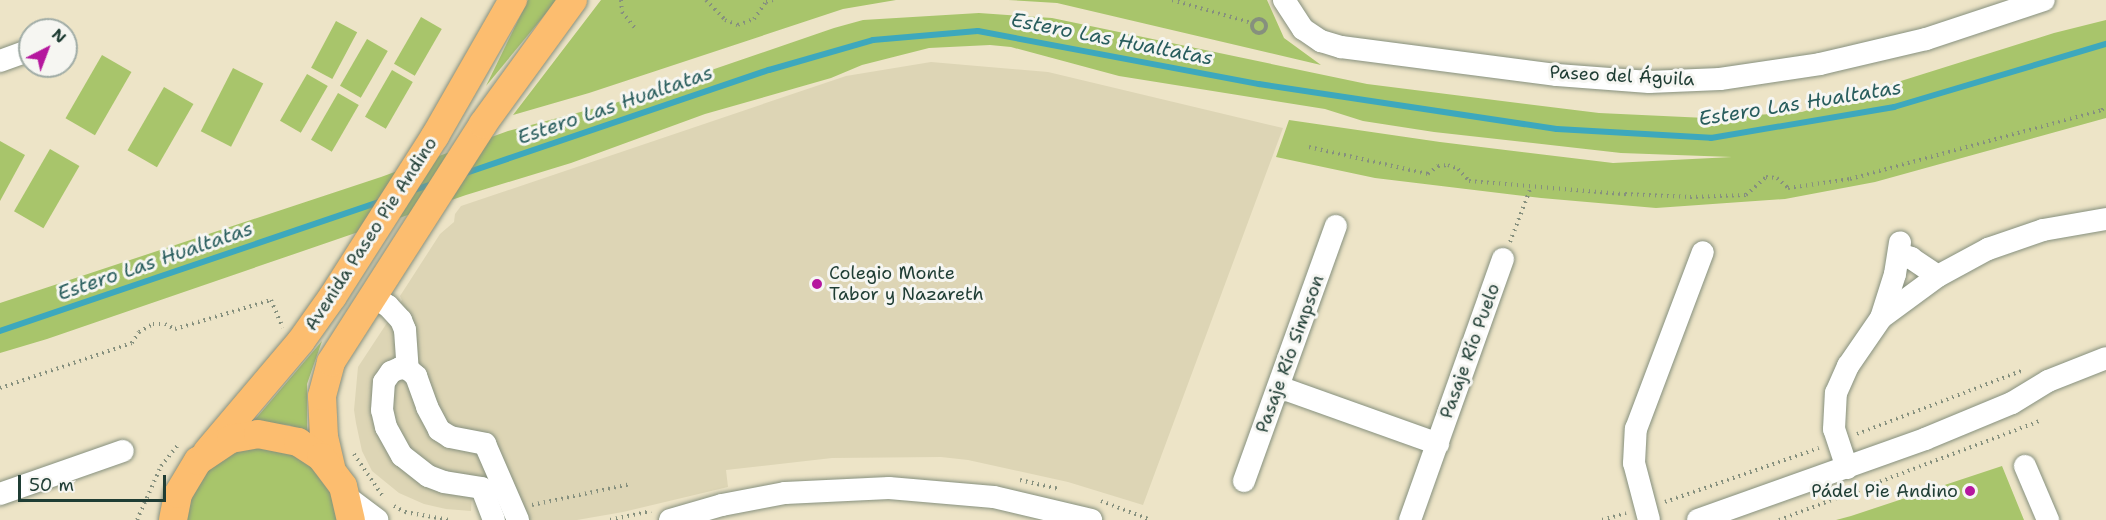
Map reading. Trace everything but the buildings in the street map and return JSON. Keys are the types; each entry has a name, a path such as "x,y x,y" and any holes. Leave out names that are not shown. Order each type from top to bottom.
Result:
{"main road":[{"name":"Avenida Paseo Pie Andino","path":"171,515 186,476 301,341 363,248 435,136 513,0"},
{"name":"Avenida Paseo Pie Andino","path":"331,467 323,423 324,384 331,362 483,124 573,0"},
{"path":"207,453 231,439 258,434 298,442 311,448 331,467 349,508"}],"street":[{"name":"Paseo del Águila","path":"1284,0 1303,29 1321,41 1335,45 1557,75 1649,82 1754,76 1820,64 1926,39 2044,0"},
{"path":"0,61 18,54"},
{"path":"1846,468 1834,429 1836,393 1858,351 1881,318 1938,276 2001,243 2043,230 2106,219"},
{"name":"Pasaje Río Simpson","path":"1244,481 1336,226"},
{"path":"1881,318 1899,248 1938,276"},
{"path":"1648,520 1635,464 1636,429 1703,252"},
{"name":"Pasaje Río Puelo","path":"1410,520 1503,259"},
{"path":"372,296 388,306 401,320 405,330 408,369"},
{"path":"1698,520 1846,468 2012,403 2048,381 2106,358"},
{"path":"491,482 444,482 428,476 402,456 393,443 384,418 381,398 384,382 391,372 400,368 408,369 416,376 439,430 450,437 485,444 491,482 509,516"},
{"path":"1279,387 1437,444"},
{"path":"0,494 123,451"},
{"path":"2025,465 2048,520"},
{"path":"670,520 784,493 921,488 994,497 1090,520"},
{"path":"349,508 383,512"}],"path":[{"path":"621,0 622,12 636,28"},
{"path":"706,0 725,20 738,25 753,19 766,2 773,0"},
{"path":"1172,0 1252,23"},
{"path":"1309,147 1428,174 1438,166 1448,165 1458,169 1469,181 1689,197 1746,195 1754,184 1766,177 1778,178 1788,188 1850,179 2102,110 2106,105"},
{"path":"1503,259 1531,187"},
{"path":"0,388 132,344 139,332 153,324 165,324 175,330 271,300 284,329"},
{"path":"1779,520 2040,421"},
{"path":"351,447 355,457 383,497"},
{"path":"509,516 631,484"},
{"path":"383,512 405,512 449,520"}],"shaded area":[{"name":"Colegio Monte Tabor y Nazareth","path":"931,62 1048,72 1283,128 1143,505 1068,482 968,460 941,457 832,458 726,470 728,487 623,512 577,520 529,520 527,515 472,495 471,511 424,504 399,493 372,471 362,451 354,410 358,367 402,300 400,296 440,234 454,222 455,214 461,206 846,76"}],"green space":[{"path":"528,0 557,0 486,86"},
{"path":"601,0 896,0 843,9 589,93 513,115"},
{"path":"1008,0 1267,0 1284,38 1321,65 1057,3"},
{"path":"979,13 1052,18 1367,84 1599,113 1706,118 1802,112 2054,33 2106,20 2106,118 1875,182 1785,199 1656,208 1541,198 1375,178 1276,157 1289,120 1440,142 1613,163 1732,157 1621,153 1434,132 1363,121 1325,109 1119,76 1011,47 990,45 929,48 862,65 831,78 705,114 571,163 466,195 47,339 0,353 0,303 381,177 508,131 615,103 834,28 863,20"},
{"path":"421,17 442,29 415,76 394,64"},
{"path":"336,21 357,32 332,79 311,68"},
{"path":"367,39 388,51 361,98 340,86"},
{"path":"102,55 131,72 95,135 66,118"},
{"path":"233,68 263,83 231,147 201,131"},
{"path":"392,70 413,82 386,129 365,117"},
{"path":"307,74 328,86 301,133 280,121"},
{"path":"164,87 193,104 157,167 128,150"},
{"path":"338,93 359,105 332,152 311,140"},
{"path":"0,141 25,155 0,201"},
{"path":"50,149 79,166 43,228 14,211"},
{"path":"322,341 307,384 307,433 289,425 252,423"},
{"path":"281,445 324,470 343,520 184,520 194,482 231,449"},
{"name":"Pádel Pie Andino","path":"2002,466 2024,520 1836,520 1851,516"}],"waterway":[{"name":"Estero Las Hualtatas","path":"463,174 769,70 873,40 978,31 1259,84 1557,129 1711,138 1894,107 2106,44"},
{"name":"Estero Las Hualtatas","path":"411,191 433,184"},
{"name":"Estero Las Hualtatas","path":"0,331 382,201"}],"place":[{"name":"Colegio Monte Tabor y Nazareth","path":"817,284"},
{"name":"Pádel Pie Andino","path":"1970,491"}]}
